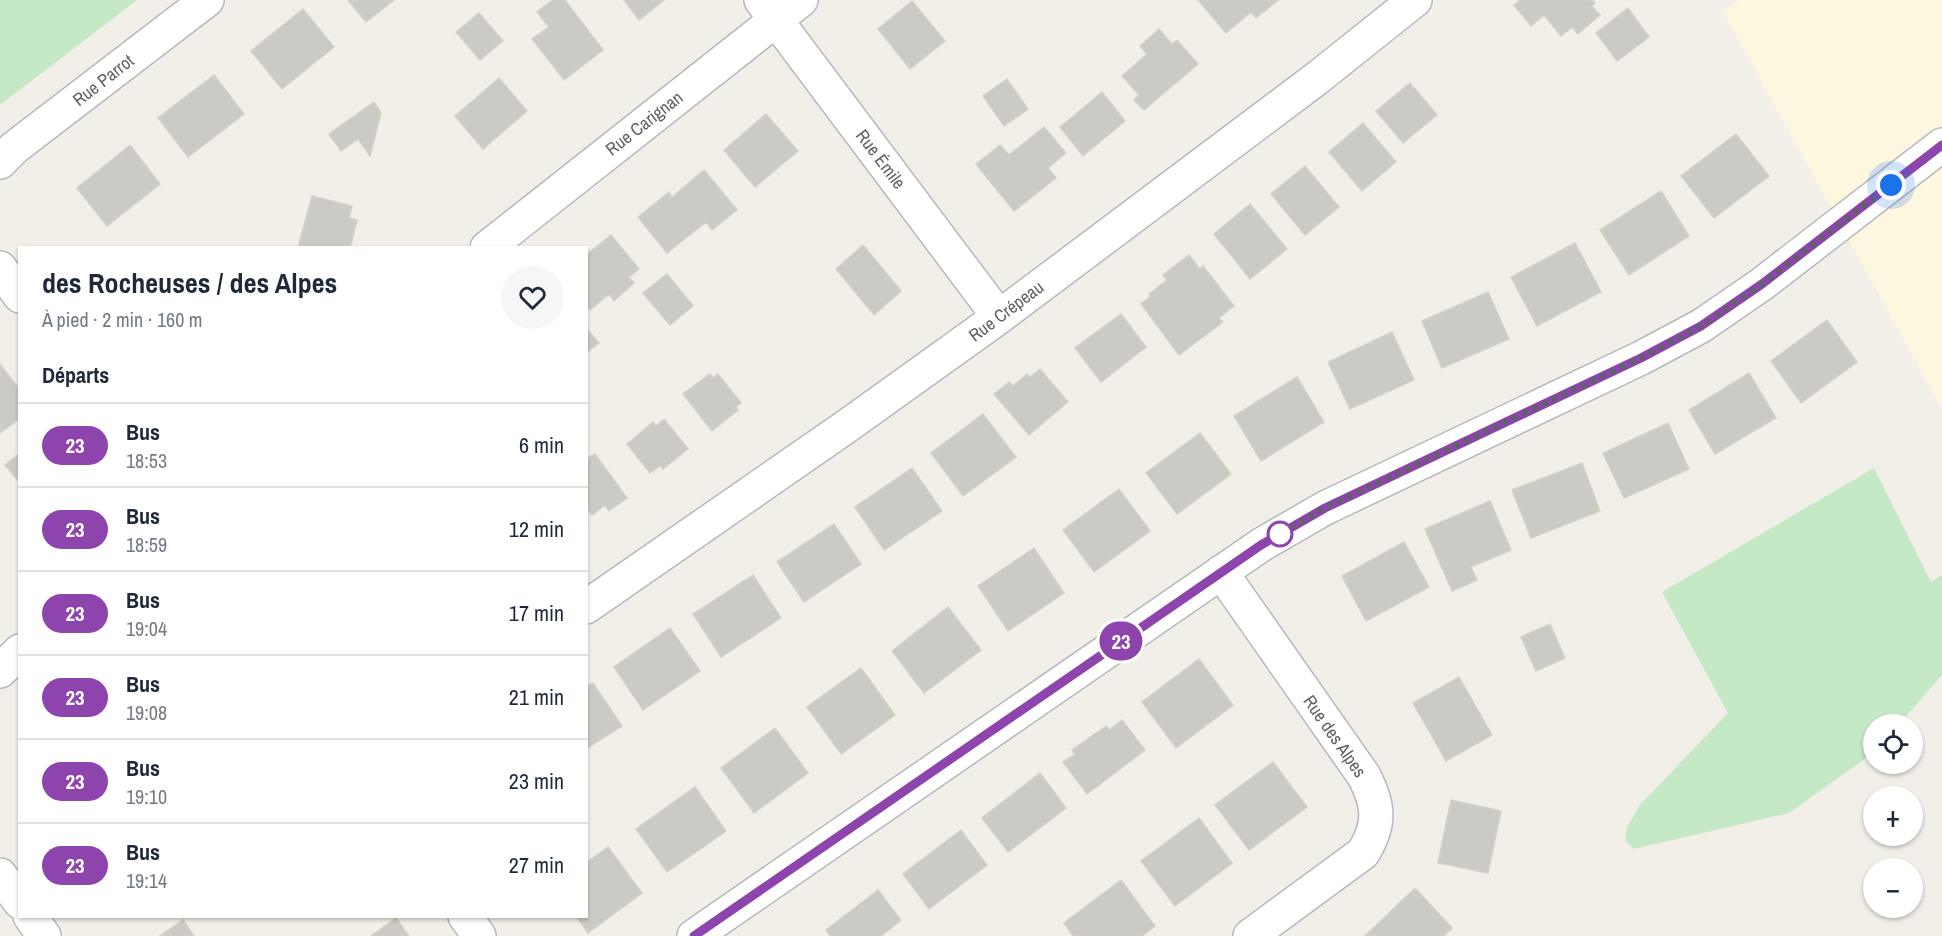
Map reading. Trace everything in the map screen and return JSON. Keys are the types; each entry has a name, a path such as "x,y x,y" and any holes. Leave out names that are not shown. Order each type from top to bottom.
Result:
{"street":[{"name":"Rue Parrot","path":"0,162 14,148 207,0"},
{"name":"Rue Crépeau","path":"588,606 847,426 999,317 1316,79 1415,0"},
{"name":"Rue Émile","path":"780,6 999,317"},
{"name":"Rue Carignan","path":"489,246 780,6"},
{"path":"694,936 1261,545 1325,508 1641,358 1701,326 1762,284 1942,144"},
{"path":"0,268 18,293"},
{"name":"Rue des Alpes","path":"1221,572 1364,776 1370,788 1376,814 1376,826 1363,853 1250,936"},
{"path":"0,671 18,653"},
{"path":"0,875 18,899"},
{"path":"31,918 44,936"},
{"path":"466,918 479,936"}],"shaded area":[{"path":"1739,0 1942,0 1942,409 1723,12"}],"green space":[{"path":"0,0 137,0 0,105"},
{"path":"1874,468 1931,582 1942,575 1942,675 1908,714 1863,714 1863,760 1789,813 1634,849 1625,841 1627,827 1640,805 1728,713 1662,592"}],"building":[{"path":"348,0 394,0 366,22"},
{"path":"553,0 565,0 603,50 564,80 532,39 549,27 537,12"},
{"path":"624,0 664,0 639,20"},
{"path":"1198,0 1278,0 1256,18 1251,12 1226,33"},
{"path":"1520,0 1593,0 1595,3 1592,6 1600,15 1578,34 1572,27 1561,36 1544,15 1531,26 1514,5"},
{"path":"912,1 945,41 910,69 878,29"},
{"path":"1628,8 1649,37 1617,61 1596,33"},
{"path":"303,9 334,47 282,89 251,51"},
{"path":"479,13 503,41 480,60 456,32"},
{"path":"1159,29 1172,44 1177,40 1198,64 1144,110 1134,100 1139,95 1122,76 1147,54 1140,46"},
{"path":"214,75 244,114 188,157 158,118"},
{"path":"499,78 527,111 483,149 455,116"},
{"path":"1007,79 1028,109 1004,126 983,96"},
{"path":"1410,83 1437,115 1403,143 1376,111"},
{"path":"1102,92 1125,121 1083,156 1060,127"},
{"path":"374,102 381,113 370,156 358,139 341,151 329,134"},
{"path":"766,114 798,151 755,187 724,150"},
{"path":"1363,123 1396,162 1362,191 1329,152"},
{"path":"1044,127 1066,153 1048,168 1056,178 1014,211 976,164 1000,145 1009,155"},
{"path":"1736,134 1769,176 1714,218 1681,176"},
{"path":"130,145 160,184 107,226 77,188"},
{"path":"1305,166 1339,207 1305,235 1271,194"},
{"path":"704,170 737,210 712,230 706,222 667,253 638,217 669,192 672,197"},
{"path":"1661,191 1689,236 1629,275 1600,230"},
{"path":"312,196 352,206 349,218 357,220 350,246 299,246"},
{"path":"1250,204 1287,249 1250,279 1214,234"},
{"path":"611,235 639,269 629,277 634,283 614,301 609,294 590,310 588,308 588,253"},
{"path":"1575,243 1601,292 1537,326 1511,277"},
{"path":"863,245 901,291 874,315 836,269"},
{"path":"1189,255 1200,269 1203,266 1234,306 1219,318 1223,322 1179,355 1141,304 1151,296 1149,294 1167,280 1163,275"},
{"path":"667,274 693,306 670,325 643,293"},
{"path":"1488,292 1509,339 1442,368 1422,321"},
{"path":"1121,314 1146,347 1101,382 1075,348"},
{"path":"1827,320 1857,362 1801,403 1771,361"},
{"path":"588,330 599,343 588,351"},
{"path":"1392,332 1414,380 1350,409 1328,362"},
{"path":"0,364 18,387 18,420 0,433"},
{"path":"1040,369 1068,402 1029,435 994,394 1009,382 1013,386 1027,374 1030,377"},
{"path":"1749,373 1776,418 1715,454 1689,410"},
{"path":"710,374 713,378 718,374 741,403 736,407 738,410 712,431 683,394"},
{"path":"1297,377 1324,422 1261,461 1234,416"},
{"path":"983,414 1016,457 963,496 931,453"},
{"path":"664,419 688,449 663,469 660,466 650,473 627,444 653,422 656,426"},
{"path":"1668,423 1689,469 1624,498 1603,453"},
{"path":"1200,433 1231,474 1177,514 1146,473"},
{"path":"595,454 627,498 609,511 605,505 592,515 588,510 588,458"},
{"path":"18,455 18,481 5,465"},
{"path":"1582,463 1600,511 1531,538 1512,490"},
{"path":"912,468 942,511 884,550 855,507"},
{"path":"1119,489 1150,531 1094,572 1063,530"},
{"path":"1490,501 1511,550 1471,567 1477,580 1452,591 1425,529"},
{"path":"834,524 861,564 804,602 777,562"},
{"path":"1404,542 1429,587 1366,621 1342,576"},
{"path":"1034,548 1064,593 1008,631 978,586"},
{"path":"753,575 781,618 721,657 693,614"},
{"path":"948,607 981,650 924,693 892,651"},
{"path":"1550,624 1565,658 1536,671 1521,637"},
{"path":"670,628 700,671 643,710 614,667"},
{"path":"1199,659 1233,705 1176,748 1142,702"},
{"path":"861,668 895,715 841,754 807,707"},
{"path":"1459,677 1492,735 1446,761 1413,703"},
{"path":"593,683 622,726 588,748 588,686"},
{"path":"1122,720 1145,750 1087,794 1063,762 1075,754 1072,750 1106,726 1109,730"},
{"path":"775,728 808,773 754,813 721,768"},
{"path":"1273,762 1307,807 1249,850 1215,805"},
{"path":"1040,773 1066,808 1008,852 982,818"},
{"path":"695,787 726,831 667,872 636,829"},
{"path":"1451,800 1501,811 1488,873 1438,863"},
{"path":"1199,818 1232,863 1175,906 1141,861"},
{"path":"961,830 987,865 929,909 903,874"},
{"path":"608,847 642,893 588,933 577,918 588,918 588,862"},
{"path":"1121,880 1155,926 1142,936 1073,936 1064,923"},
{"path":"1415,888 1452,928 1444,936 1365,936"},
{"path":"878,890 901,920 881,936 830,936 826,930"},
{"path":"396,918 409,936 371,936"},
{"path":"183,920 194,936 160,936"}],"bus line":[{"name":"23","path":"694,936 1261,545 1325,508 1641,358 1701,326 1762,284 1942,145"}],"route":[{"path":"1280,534 1277,536 1325,508 1641,358 1701,326 1762,284 1891,185"}]}
